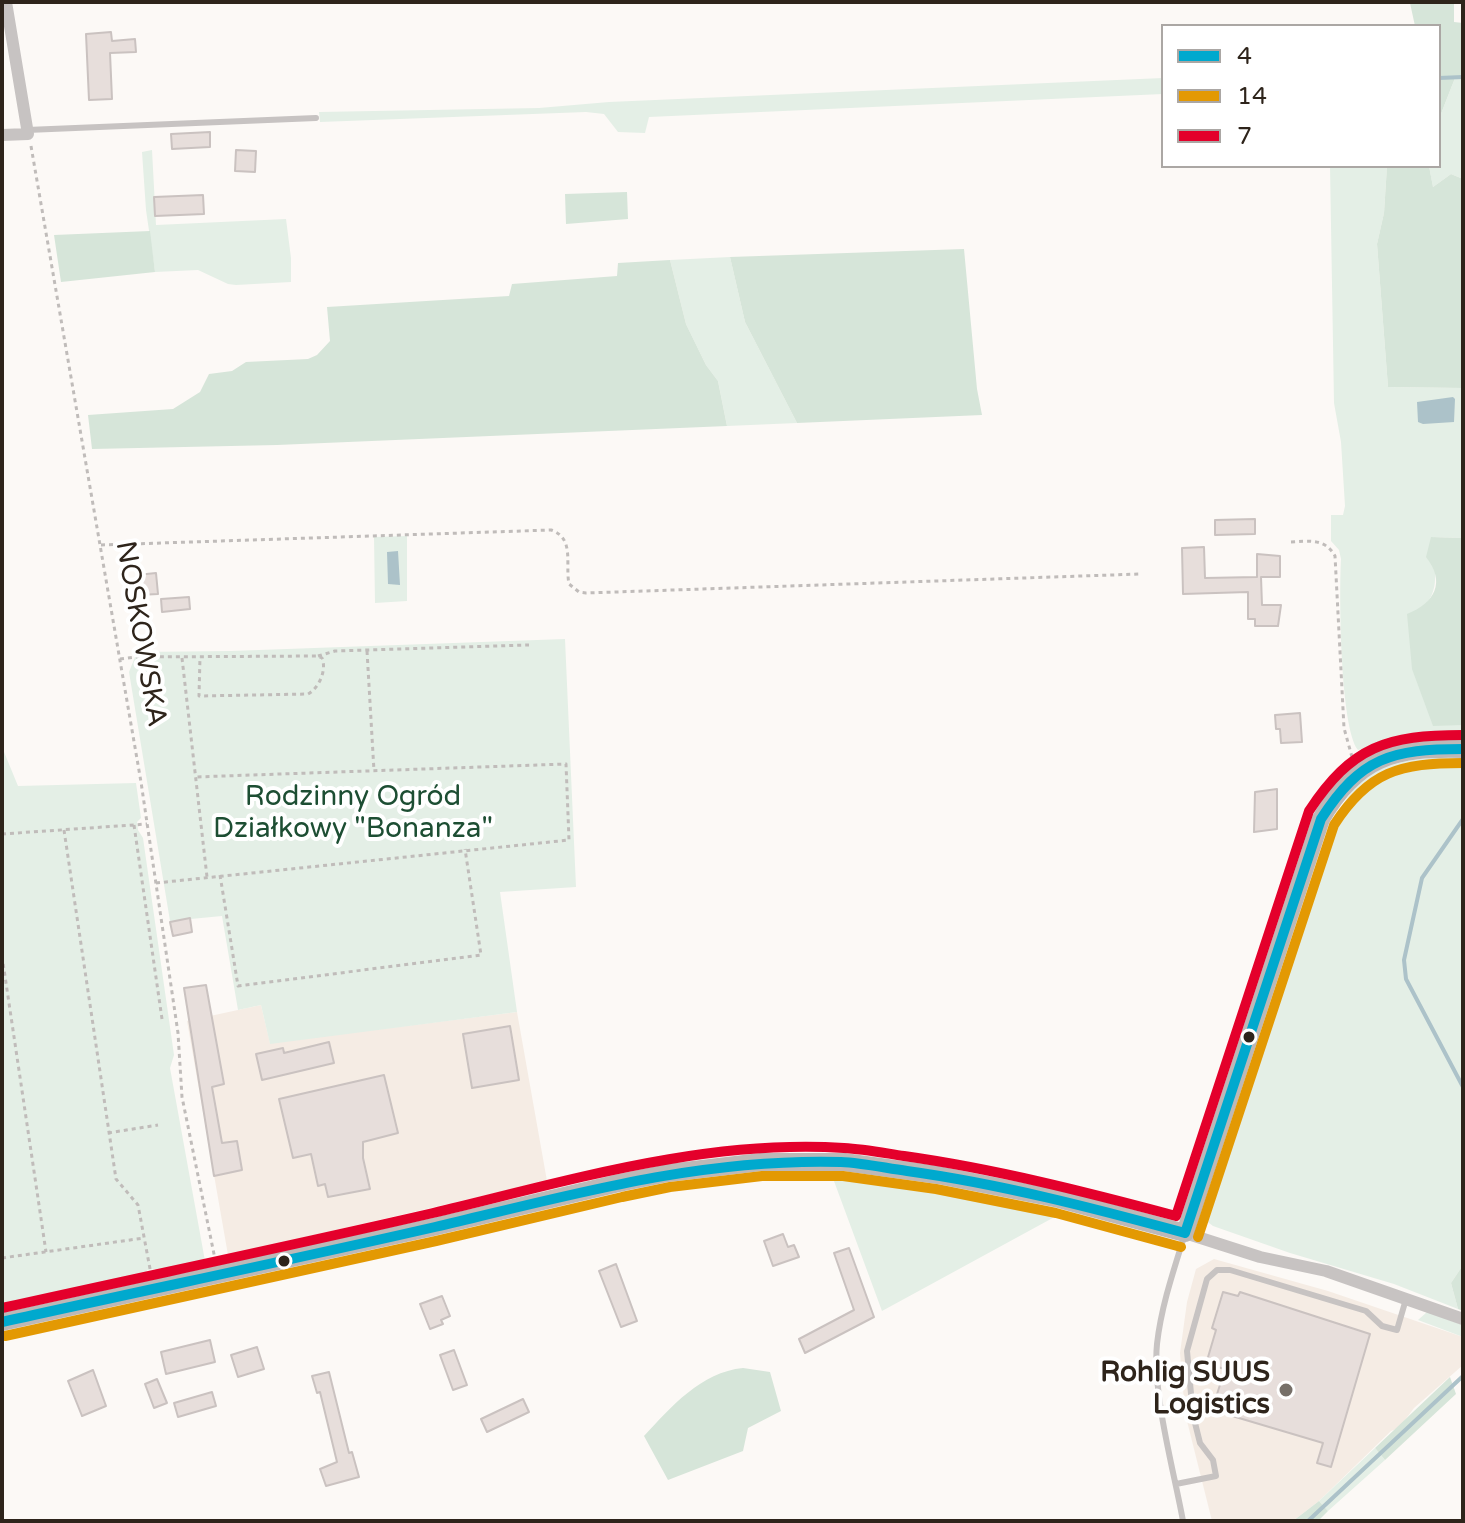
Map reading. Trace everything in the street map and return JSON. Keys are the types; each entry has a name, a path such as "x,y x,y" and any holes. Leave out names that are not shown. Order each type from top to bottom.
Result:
{"street":[{"path":"2,135 28,132 6,2"},
{"path":"1185,1233 1261,1006 1309,849 1333,798 1359,771 1396,755 1418,750 1463,749"},
{"path":"2,1322 643,1178 774,1161 844,1162 938,1175 1059,1199 1260,1257 1326,1271 1463,1319"}],"lane":[{"path":"28,132 316,118"},
{"path":"1183,1521 1160,1399 1156,1347 1185,1233"},
{"path":"1176,1484 1216,1476 1213,1460 1200,1443 1193,1415 1187,1351 1204,1286 1211,1274 1217,1270 1230,1270 1351,1306 1371,1313 1382,1326 1397,1330 1407,1298"}],"path":[{"name":"NOSKOWSKA","path":"28,132 147,824 178,1033 182,1097 218,1275"},
{"path":"101,545 551,530 563,537 566,543 569,584 586,593 1140,574"},
{"path":"1291,542 1318,542 1331,549 1335,556 1344,728 1349,750 1359,771"},
{"path":"120,659 318,656 335,651 529,645"},
{"path":"367,650 374,771"},
{"path":"200,657 199,696 308,694 316,687 325,666 318,656"},
{"path":"182,657 207,877"},
{"path":"156,883 569,840 566,764 195,777"},
{"path":"2,834 147,824"},
{"path":"134,825 162,1019"},
{"path":"64,830 116,1179 138,1205 153,1290"},
{"path":"220,875 238,986 481,955 465,849"},
{"path":"2,956 46,1252"},
{"path":"108,1133 158,1125"},
{"path":"2,1258 144,1238"}],"shaded area":[{"path":"261,1005 270,1043 517,1012 547,1181 228,1255 187,1021"},
{"path":"1214,1259 1328,1291 1463,1337 1463,1365 1414,1408 1399,1428 1391,1431 1319,1501 1293,1521 1212,1521 1185,1413 1180,1353 1187,1302 1196,1269"}],"green space":[{"path":"1454,2 1454,22 1463,23 1463,77 1455,78 1441,114 1441,24 1415,24 1410,3"},
{"path":"1463,77 1463,179 1451,174 1433,187 1429,168 1441,168 1441,114 1455,78"},
{"path":"1161,78 1161,94 649,117 645,133 618,132 604,114 586,112 320,122 319,112 539,108 609,102"},
{"path":"152,150 156,225 286,219 291,282 236,285 198,270 155,272 142,152"},
{"path":"1330,168 1387,168 1384,213 1377,244 1388,387 1463,388 1463,538 1431,537 1435,583 1423,608 1433,725 1463,725 1463,737 1410,739 1358,750 1352,737 1342,659 1341,559 1339,550 1331,541 1331,515 1343,515 1345,506 1341,442 1334,403"},
{"path":"1387,168 1429,168 1433,187 1451,174 1463,179 1463,388 1388,387 1377,244 1384,213"},
{"path":"627,192 628,219 566,224 565,194"},
{"path":"150,231 155,272 61,282 54,235"},
{"path":"964,249 982,415 797,423 745,322 730,257"},
{"path":"730,257 745,322 797,423 727,426 718,381 706,365 686,324 670,260"},
{"path":"670,260 686,324 706,365 718,381 727,426 277,445 92,449 88,415 173,409 200,392 209,374 232,371 246,362 308,359 317,355 330,341 327,307 509,296 512,284 617,276 618,263"},
{"path":"407,536 407,601 375,603 374,537"},
{"path":"1431,537 1463,538 1463,725 1433,726 1412,669 1407,614 1425,604 1434,591 1435,575 1426,557"},
{"name":"Rodzinny Ogród Działkowy \"Bonanza\"","path":"565,639 576,887 500,892 517,1012 270,1044 261,1005 238,1010 222,916 170,921 129,672 137,652"},
{"path":"2,747 18,786 136,783 141,818 137,822 138,830 143,838 174,1055 170,1068 205,1261 202,1265 158,1274 155,1269 147,1270 144,1277 2,1303"},
{"path":"1445,757 1463,758 1463,1265 1451,1283 1458,1309 1394,1284 1213,1226 1203,1214 1325,842 1345,801 1368,776 1383,768"},
{"path":"831,1173 1060,1214 882,1311"},
{"path":"1463,1265 1463,1311 1458,1309 1451,1283"},
{"path":"1427,1312 1463,1325 1463,1337 1418,1320"},
{"path":"743,1368 770,1372 781,1411 748,1428 743,1451 668,1480 644,1436 676,1403 700,1384 714,1376"},
{"path":"1450,1377 1456,1394 1385,1460 1375,1448"},
{"path":"1375,1448 1385,1460 1328,1511 1319,1501"},
{"path":"1319,1501 1328,1511 1318,1521 1293,1521"}],"water":[{"path":"1453,397 1454,422 1418,422 1417,402"},
{"path":"398,551 400,585 388,584 387,552"}],"building":[{"path":"111,32 112,41 135,39 136,52 110,53 112,99 89,100 86,34"},
{"path":"210,132 210,147 172,149 171,134"},
{"path":"236,150 256,151 255,172 235,171"},
{"path":"203,195 204,214 155,216 154,197"},
{"path":"1255,519 1255,534 1215,535 1215,520"},
{"path":"1204,547 1205,578 1257,577 1257,554 1280,556 1280,577 1261,577 1262,605 1281,605 1278,626 1255,626 1255,619 1248,619 1248,592 1183,594 1182,548"},
{"path":"156,573 158,594 139,595 137,575"},
{"path":"189,597 190,609 162,612 161,599"},
{"path":"1300,713 1302,742 1281,743 1275,715"},
{"path":"1277,789 1277,829 1254,832 1255,792"},
{"path":"190,918 192,932 173,936 170,922"},
{"path":"206,985 224,1084 212,1087 222,1143 237,1141 242,1170 214,1176 184,988"},
{"path":"510,1026 519,1080 472,1088 463,1034"},
{"path":"329,1042 334,1063 262,1080 256,1054 283,1048 284,1053"},
{"path":"384,1075 398,1133 363,1142 370,1189 328,1197 325,1184 318,1186 311,1154 293,1158 279,1099"},
{"path":"783,1234 788,1247 794,1245 799,1257 773,1266 764,1241"},
{"path":"849,1248 874,1317 805,1353 799,1339 854,1310 834,1253"},
{"path":"616,1264 637,1321 621,1327 599,1271"},
{"name":"Rohlig SUUS Logistics","path":"1223,1292 1238,1296 1240,1292 1370,1334 1331,1467 1317,1463 1323,1443 1212,1410 1225,1369 1206,1364 1216,1330 1212,1328"},
{"path":"442,1296 450,1316 441,1320 443,1324 430,1329 420,1304"},
{"path":"210,1340 215,1362 166,1374 161,1352"},
{"path":"257,1347 264,1369 238,1377 231,1355"},
{"path":"454,1350 467,1385 453,1390 440,1355"},
{"path":"93,1370 106,1406 82,1416 68,1381"},
{"path":"329,1372 349,1453 352,1452 359,1477 326,1486 320,1469 337,1462 320,1392 317,1393 312,1376"},
{"path":"157,1379 167,1403 154,1408 145,1384"},
{"path":"212,1392 216,1406 178,1417 174,1403"},
{"path":"523,1399 529,1412 487,1432 481,1419"}],"waterway":[{"path":"1441,78 1463,77"},
{"path":"1463,819 1422,878 1404,960 1406,979 1463,1087"},
{"path":"1308,1521 1463,1376"}],"transit line":[{"name":"7","path":"2,1308 585,1176 688,1156 740,1150 792,1147 874,1151 1007,1174 1176,1216 1309,811 1341,772 1374,749 1413,738 1463,735"},
{"name":"4","path":"1185,1233 1321,819 1350,782 1380,761 1416,751 1463,749"},
{"name":"14","path":"1198,1237 1334,825 1360,793 1388,774 1421,765 1463,763"},
{"name":"4","path":"2,1322 586,1191 686,1172 788,1162 866,1164 942,1176 1081,1206 1185,1233"},
{"name":"14","path":"5,1336 622,1197 670,1187 762,1176 843,1176 936,1189 1056,1213 1181,1247"}],"place":[{"name":"Rohlig SUUS Logistics","path":"1286,1390"}]}
